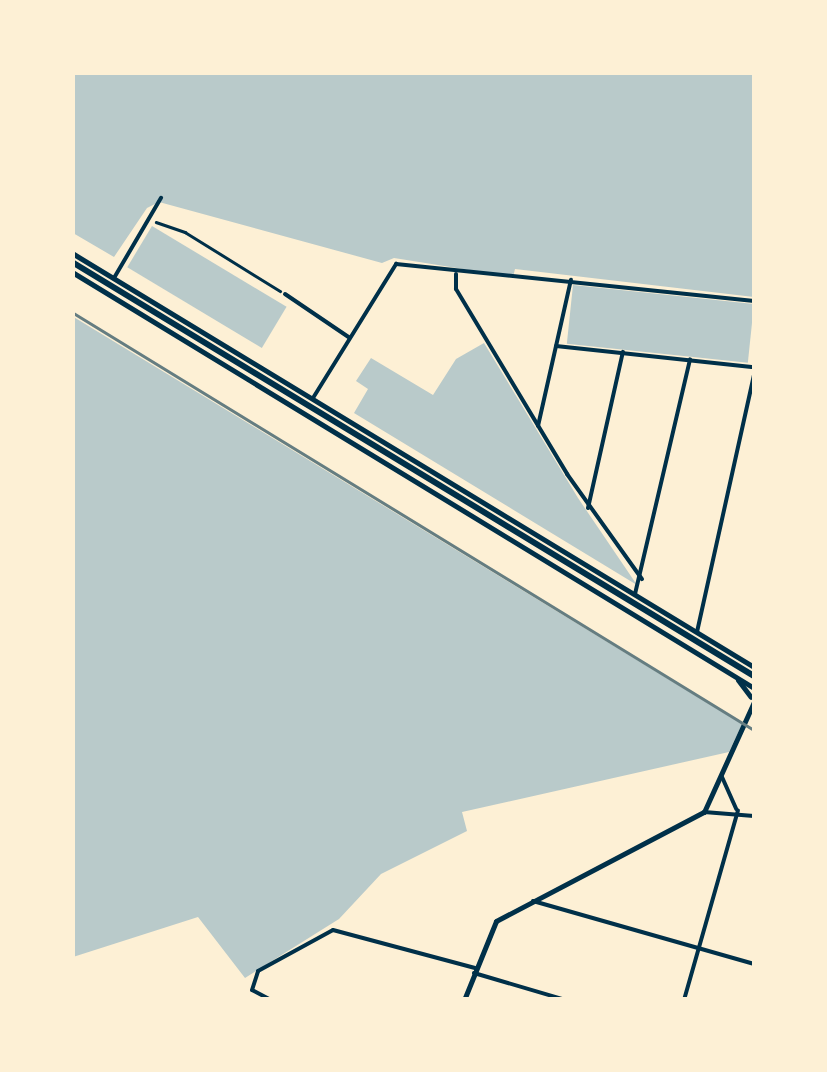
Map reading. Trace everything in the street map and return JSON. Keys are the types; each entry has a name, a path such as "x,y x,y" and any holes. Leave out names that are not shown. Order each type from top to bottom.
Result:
{"main road":[{"path":"72,262 754,677"}],"street":[{"path":"114,278 152,220 161,198"},
{"path":"72,253 754,667"},
{"path":"313,398 396,264 456,274 571,280 754,301"},
{"path":"72,272 753,687"},
{"path":"456,274 456,289 588,508 642,579"},
{"path":"538,426 571,280"},
{"path":"285,294 350,338"},
{"path":"556,346 690,359 754,370 697,632"},
{"path":"588,508 623,352"},
{"path":"635,594 642,579 690,359"},
{"path":"733,675 753,702"},
{"path":"704,812 753,702 754,677"},
{"path":"684,1000 738,812 722,777"},
{"path":"464,1000 496,921 704,812 754,816"},
{"path":"534,901 754,964"},
{"path":"271,1000 252,990 258,971 334,930 566,1000"}],"path":[{"path":"152,220 185,232 285,294"}],"shaded area":[{"path":"73,73 754,73 754,297 515,269 513,277 394,258 382,263 159,202 147,208 114,257 73,233"},
{"path":"152,226 287,307 262,348 127,267"},
{"path":"573,285 754,304 748,363 567,344"},
{"path":"72,316 742,724 729,752 462,812 467,831 381,874 339,919 245,978 198,917 73,957"},
{"path":"484,343 578,498 637,585 354,413 368,389 356,381 371,358 433,395 456,359"}],"railway":[{"path":"72,312 754,730"}]}
